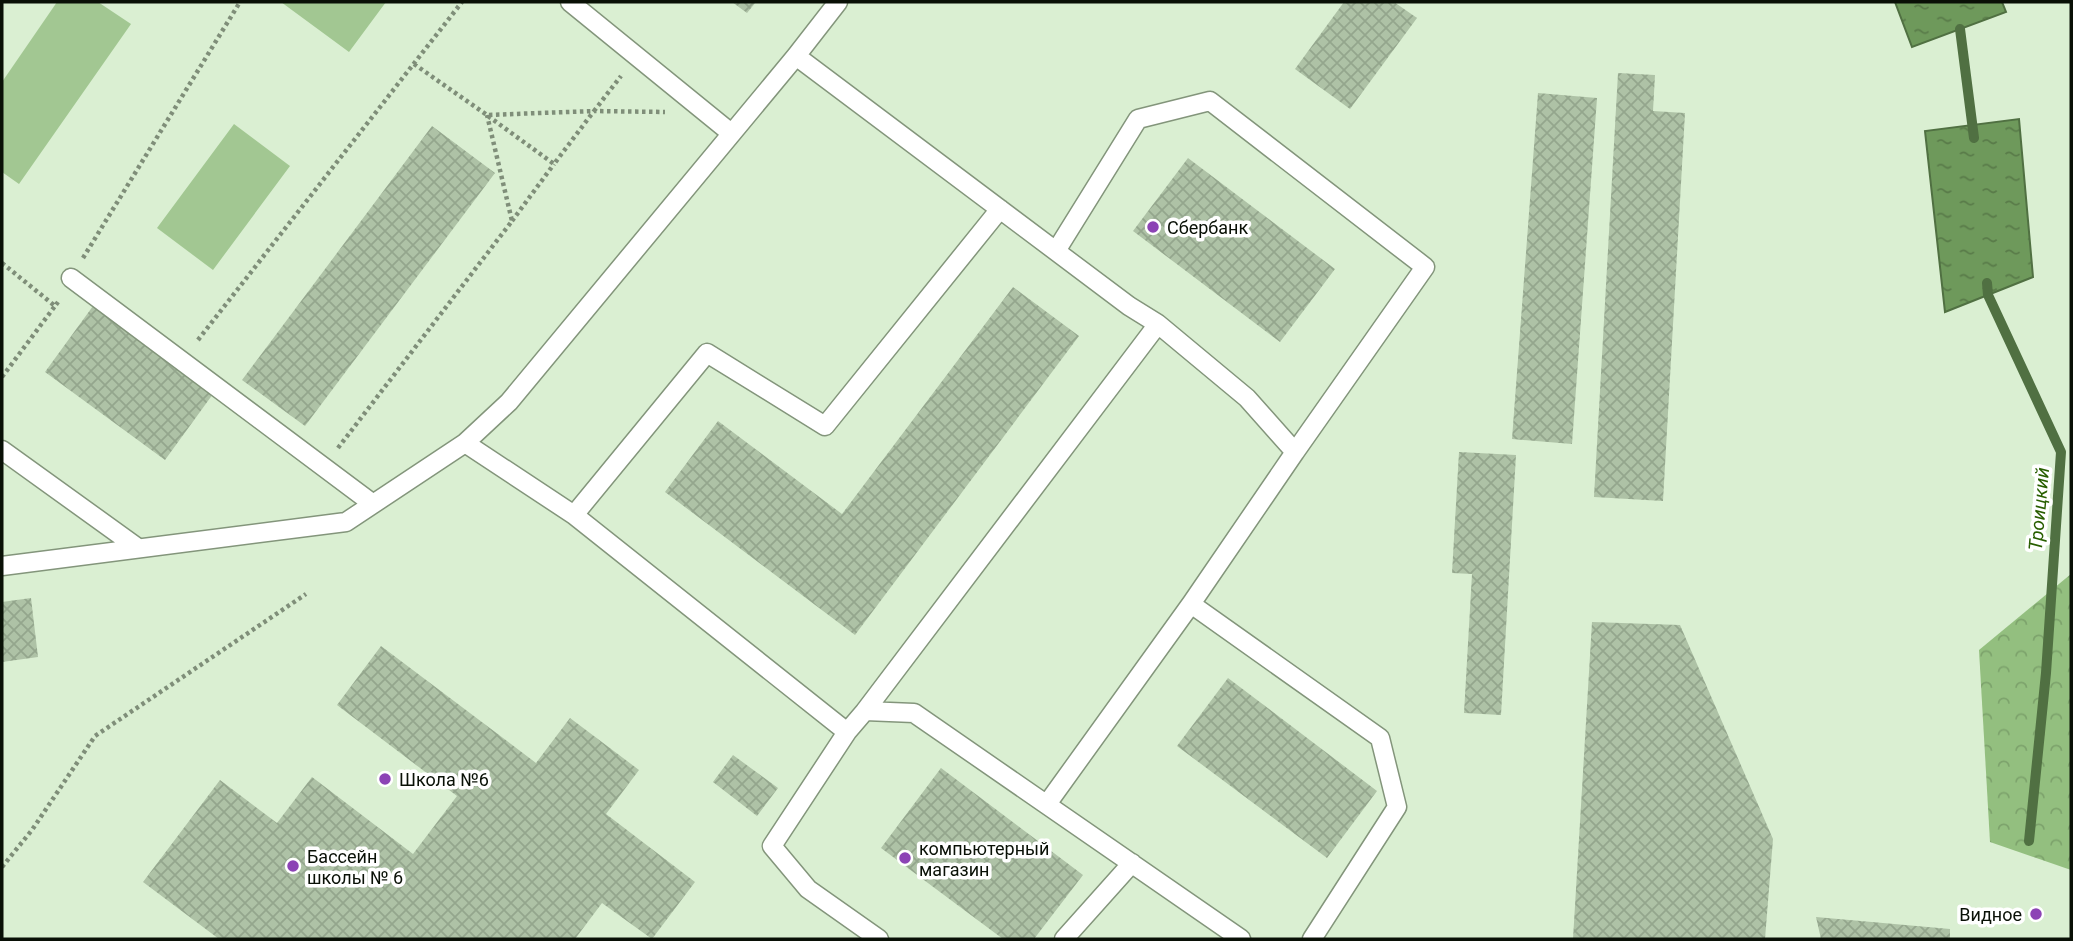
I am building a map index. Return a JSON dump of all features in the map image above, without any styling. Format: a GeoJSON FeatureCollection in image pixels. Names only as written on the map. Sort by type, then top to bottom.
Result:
{"type":"FeatureCollection","features":[{"type":"Feature","properties":{"kind":"lane"},"geometry":{"type":"LineString","coordinates":[[570,2],[731,133]]}},
{"type":"Feature","properties":{"kind":"lane"},"geometry":{"type":"LineString","coordinates":[[2,566],[346,522],[465,443],[509,402],[838,2]]}},
{"type":"Feature","properties":{"kind":"lane"},"geometry":{"type":"LineString","coordinates":[[796,56],[1129,306],[1158,324],[1247,398],[1295,453]]}},
{"type":"Feature","properties":{"kind":"lane"},"geometry":{"type":"LineString","coordinates":[[1047,804],[1191,604],[1425,267],[1210,102],[1138,119],[1056,251]]}},
{"type":"Feature","properties":{"kind":"lane"},"geometry":{"type":"LineString","coordinates":[[574,515],[707,353],[825,426],[1000,209]]}},
{"type":"Feature","properties":{"kind":"lane"},"geometry":{"type":"LineString","coordinates":[[71,278],[373,504]]}},
{"type":"Feature","properties":{"kind":"lane"},"geometry":{"type":"LineString","coordinates":[[879,939],[808,889],[772,846],[846,732],[865,711],[1158,324]]}},
{"type":"Feature","properties":{"kind":"lane"},"geometry":{"type":"LineString","coordinates":[[465,443],[574,515],[846,732]]}},
{"type":"Feature","properties":{"kind":"lane"},"geometry":{"type":"LineString","coordinates":[[2,450],[138,548]]}},
{"type":"Feature","properties":{"kind":"lane"},"geometry":{"type":"LineString","coordinates":[[1191,604],[1381,738],[1397,807],[1312,939]]}},
{"type":"Feature","properties":{"kind":"lane"},"geometry":{"type":"LineString","coordinates":[[865,711],[914,713],[1241,939]]}},
{"type":"Feature","properties":{"kind":"lane"},"geometry":{"type":"LineString","coordinates":[[1064,939],[1132,863]]}},
{"type":"Feature","properties":{"kind":"path"},"geometry":{"type":"LineString","coordinates":[[2,377],[55,306],[240,2]]}},
{"type":"Feature","properties":{"kind":"path"},"geometry":{"type":"LineString","coordinates":[[181,361],[462,2]]}},
{"type":"Feature","properties":{"kind":"path"},"geometry":{"type":"LineString","coordinates":[[323,467],[637,56]]}},
{"type":"Feature","properties":{"kind":"path"},"geometry":{"type":"LineString","coordinates":[[414,64],[554,164]]}},
{"type":"Feature","properties":{"kind":"path"},"geometry":{"type":"LineString","coordinates":[[487,115],[594,111],[707,113]]}},
{"type":"Feature","properties":{"kind":"path"},"geometry":{"type":"LineString","coordinates":[[487,115],[512,221]]}},
{"type":"Feature","properties":{"kind":"path"},"geometry":{"type":"LineString","coordinates":[[2,263],[55,306]]}},
{"type":"Feature","properties":{"kind":"path"},"geometry":{"type":"LineString","coordinates":[[2,867],[32,830],[95,736],[306,594]]}},
{"type":"Feature","properties":{"kind":"green space"},"geometry":{"type":"Polygon","coordinates":[[[2071,574],[2071,870],[1990,842],[1979,650],[2071,574]]]}},
{"type":"Feature","properties":{"kind":"shaded area"},"geometry":{"type":"Polygon","coordinates":[[[57,2],[98,2],[131,24],[19,184],[2,172],[2,82],[57,2]]]}},
{"type":"Feature","properties":{"kind":"shaded area"},"geometry":{"type":"Polygon","coordinates":[[[281,2],[386,2],[349,52],[281,2]]]}},
{"type":"Feature","properties":{"kind":"shaded area"},"geometry":{"type":"Polygon","coordinates":[[[234,124],[290,166],[213,270],[157,228],[234,124]]]}},
{"type":"Feature","properties":{"kind":"water"},"geometry":{"type":"Polygon","coordinates":[[[1895,2],[2002,2],[2006,12],[1912,47],[1895,2]]]}},
{"type":"Feature","properties":{"kind":"water"},"geometry":{"type":"Polygon","coordinates":[[[2019,119],[2033,277],[1945,312],[1925,131],[2019,119]]]}},
{"type":"Feature","properties":{"kind":"building"},"geometry":{"type":"Polygon","coordinates":[[[732,2],[756,2],[747,13],[732,2]]]}},
{"type":"Feature","properties":{"kind":"building"},"geometry":{"type":"Polygon","coordinates":[[[1344,2],[1394,2],[1417,18],[1350,109],[1295,69],[1344,2]]]}},
{"type":"Feature","properties":{"kind":"building"},"geometry":{"type":"Polygon","coordinates":[[[1618,73],[1655,75],[1653,111],[1685,113],[1663,501],[1594,497],[1618,73]]]}},
{"type":"Feature","properties":{"kind":"building"},"geometry":{"type":"Polygon","coordinates":[[[1538,93],[1597,98],[1572,444],[1512,439],[1538,93]]]}},
{"type":"Feature","properties":{"kind":"building"},"geometry":{"type":"Polygon","coordinates":[[[432,126],[495,173],[305,426],[242,380],[432,126]]]}},
{"type":"Feature","properties":{"kind":"building"},"geometry":{"type":"Polygon","coordinates":[[[1188,158],[1335,269],[1280,342],[1133,231],[1188,158]]]}},
{"type":"Feature","properties":{"kind":"building"},"geometry":{"type":"Polygon","coordinates":[[[1013,287],[1079,336],[855,635],[665,492],[718,421],[842,514],[1013,287]]]}},
{"type":"Feature","properties":{"kind":"building"},"geometry":{"type":"Polygon","coordinates":[[[93,306],[213,394],[165,460],[45,372],[93,306]]]}},
{"type":"Feature","properties":{"kind":"building"},"geometry":{"type":"Polygon","coordinates":[[[1459,452],[1516,455],[1501,715],[1464,713],[1472,574],[1452,573],[1459,452]]]}},
{"type":"Feature","properties":{"kind":"building"},"geometry":{"type":"Polygon","coordinates":[[[31,598],[38,657],[2,662],[2,602],[31,598]]]}},
{"type":"Feature","properties":{"kind":"building"},"geometry":{"type":"Polygon","coordinates":[[[1592,622],[1680,625],[1773,839],[1765,939],[1573,939],[1592,622]]]}},
{"type":"Feature","properties":{"kind":"building"},"geometry":{"type":"Polygon","coordinates":[[[381,646],[536,763],[570,718],[639,770],[606,814],[695,882],[652,939],[602,903],[575,939],[219,939],[143,882],[220,780],[277,823],[312,777],[413,854],[457,796],[337,705],[381,646]]]}},
{"type":"Feature","properties":{"kind":"building"},"geometry":{"type":"Polygon","coordinates":[[[1228,678],[1377,791],[1327,858],[1177,746],[1228,678]]]}},
{"type":"Feature","properties":{"kind":"building"},"geometry":{"type":"Polygon","coordinates":[[[733,755],[778,788],[757,816],[713,782],[733,755]]]}},
{"type":"Feature","properties":{"kind":"building"},"geometry":{"type":"Polygon","coordinates":[[[941,768],[1083,875],[1034,939],[1003,939],[881,848],[941,768]]]}},
{"type":"Feature","properties":{"kind":"building"},"geometry":{"type":"Polygon","coordinates":[[[1816,917],[1950,929],[1950,939],[1821,939],[1816,917]]]}},
{"type":"Feature","properties":{"kind":"waterway","name":"Троицкий"},"geometry":{"type":"LineString","coordinates":[[1960,29],[1974,138]]}},
{"type":"Feature","properties":{"kind":"waterway","name":"Троицкий"},"geometry":{"type":"LineString","coordinates":[[1987,283],[1988,295],[2061,452],[2046,673],[2029,841]]}},
{"type":"Feature","properties":{"kind":"place","name":"Сбербанк"},"geometry":{"type":"Point","coordinates":[1153,227]}},
{"type":"Feature","properties":{"kind":"place","name":"Школа №6"},"geometry":{"type":"Point","coordinates":[385,779]}},
{"type":"Feature","properties":{"kind":"place","name":"компьютерный магазин"},"geometry":{"type":"Point","coordinates":[905,858]}},
{"type":"Feature","properties":{"kind":"place","name":"Бассейн школы № 6"},"geometry":{"type":"Point","coordinates":[293,866]}},
{"type":"Feature","properties":{"kind":"place","name":"Видное"},"geometry":{"type":"Point","coordinates":[2036,914]}}]}
